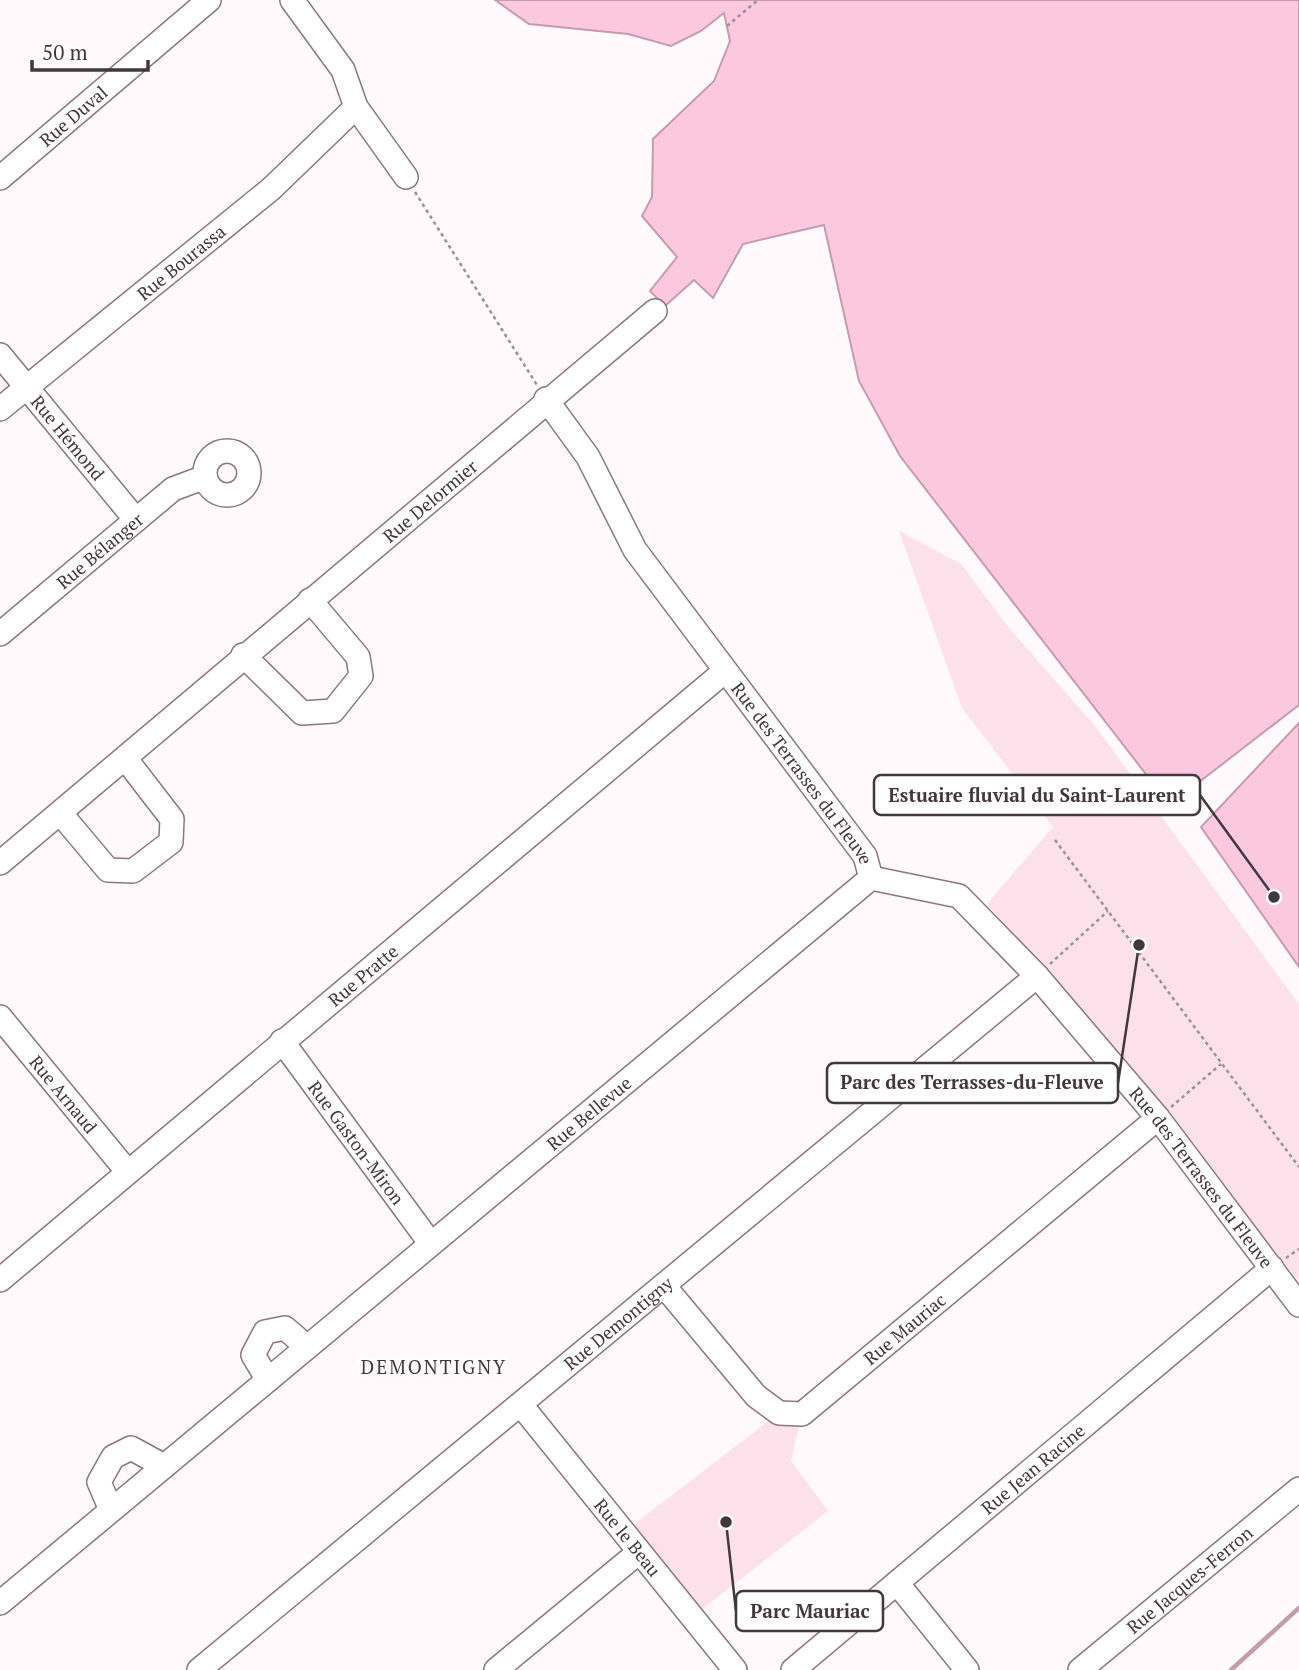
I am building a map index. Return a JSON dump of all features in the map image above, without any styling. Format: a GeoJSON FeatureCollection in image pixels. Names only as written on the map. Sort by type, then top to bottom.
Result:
{"type":"FeatureCollection","features":[{"type":"Feature","properties":{"kind":"street","name":"Rue Duval"},"geometry":{"type":"LineString","coordinates":[[0,178],[209,0]]}},
{"type":"Feature","properties":{"kind":"street"},"geometry":{"type":"LineString","coordinates":[[292,0],[343,70],[356,107],[405,177]]}},
{"type":"Feature","properties":{"kind":"street","name":"Rue Bourassa"},"geometry":{"type":"LineString","coordinates":[[0,409],[271,189],[356,107]]}},
{"type":"Feature","properties":{"kind":"street","name":"Rue Delormier"},"geometry":{"type":"LineString","coordinates":[[0,863],[61,814],[243,655],[546,399],[655,310]]}},
{"type":"Feature","properties":{"kind":"street","name":"Rue Hémond"},"geometry":{"type":"LineString","coordinates":[[0,355],[136,520]]}},
{"type":"Feature","properties":{"kind":"street","name":"Rue des Terrasses du Fleuve"},"geometry":{"type":"LineString","coordinates":[[546,399],[589,457],[635,550],[864,856],[871,878],[959,896],[1037,976],[1158,1118],[1299,1305]]}},
{"type":"Feature","properties":{"kind":"street","name":"Rue Bélanger"},"geometry":{"type":"LineString","coordinates":[[0,634],[173,489],[205,477]]}},
{"type":"Feature","properties":{"kind":"street"},"geometry":{"type":"LineString","coordinates":[[243,655],[302,713],[333,711],[361,676],[358,657],[310,600]]}},
{"type":"Feature","properties":{"kind":"street","name":"Rue Pratte"},"geometry":{"type":"LineString","coordinates":[[0,1280],[725,671]]}},
{"type":"Feature","properties":{"kind":"street"},"geometry":{"type":"LineString","coordinates":[[61,814],[108,870],[133,872],[170,842],[172,819],[125,758]]}},
{"type":"Feature","properties":{"kind":"street","name":"Rue Bellevue"},"geometry":{"type":"LineString","coordinates":[[1,1601],[871,878]]}},
{"type":"Feature","properties":{"kind":"street","name":"Rue Demontigny"},"geometry":{"type":"LineString","coordinates":[[200,1670],[1037,976]]}},
{"type":"Feature","properties":{"kind":"street","name":"Rue Arnaud"},"geometry":{"type":"LineString","coordinates":[[0,1017],[127,1171]]}},
{"type":"Feature","properties":{"kind":"street","name":"Rue Gaston-Miron"},"geometry":{"type":"LineString","coordinates":[[282,1041],[431,1244]]}},
{"type":"Feature","properties":{"kind":"street","name":"Rue Mauriac"},"geometry":{"type":"LineString","coordinates":[[665,1287],[756,1396],[779,1413],[802,1414],[1158,1118]]}},
{"type":"Feature","properties":{"kind":"street","name":"Rue Jean Racine"},"geometry":{"type":"LineString","coordinates":[[793,1670],[1272,1269]]}},
{"type":"Feature","properties":{"kind":"street"},"geometry":{"type":"LineString","coordinates":[[268,1380],[253,1355],[265,1332],[285,1328],[307,1347]]}},
{"type":"Feature","properties":{"kind":"street","name":"Rue le Beau"},"geometry":{"type":"LineString","coordinates":[[521,1405],[735,1670]]}},
{"type":"Feature","properties":{"kind":"street"},"geometry":{"type":"LineString","coordinates":[[111,1510],[99,1482],[113,1457],[131,1448],[164,1466]]}},
{"type":"Feature","properties":{"kind":"street","name":"Rue Jacques-Ferron"},"geometry":{"type":"LineString","coordinates":[[1080,1670],[1299,1489]]}},
{"type":"Feature","properties":{"kind":"street"},"geometry":{"type":"LineString","coordinates":[[496,1670],[639,1552]]}},
{"type":"Feature","properties":{"kind":"street"},"geometry":{"type":"LineString","coordinates":[[897,1583],[967,1670]]}},
{"type":"Feature","properties":{"kind":"path"},"geometry":{"type":"LineString","coordinates":[[727,26],[758,0]]}},
{"type":"Feature","properties":{"kind":"path"},"geometry":{"type":"LineString","coordinates":[[405,177],[546,399]]}},
{"type":"Feature","properties":{"kind":"path"},"geometry":{"type":"LineString","coordinates":[[1055,840],[1299,1167]]}},
{"type":"Feature","properties":{"kind":"path"},"geometry":{"type":"LineString","coordinates":[[1037,976],[1108,911]]}},
{"type":"Feature","properties":{"kind":"path"},"geometry":{"type":"LineString","coordinates":[[1158,1118],[1222,1065]]}},
{"type":"Feature","properties":{"kind":"shaded area"},"geometry":{"type":"Polygon","coordinates":[[[495,0],[1299,0],[1299,705],[1194,786],[1152,782],[900,456],[859,381],[824,225],[743,244],[713,298],[694,280],[665,306],[650,291],[677,257],[642,216],[652,197],[653,139],[714,81],[730,41],[724,13],[701,31],[671,46],[628,34],[529,24],[495,0]]]}},
{"type":"Feature","properties":{"kind":"shaded area"},"geometry":{"type":"Polygon","coordinates":[[[899,531],[961,564],[1009,628],[1095,726],[1299,1004],[1299,1281],[1153,1099],[987,904],[1053,827],[962,708],[899,531]]]}},
{"type":"Feature","properties":{"kind":"shaded area"},"geometry":{"type":"Polygon","coordinates":[[[1299,723],[1299,967],[1201,827],[1299,723]]]}},
{"type":"Feature","properties":{"kind":"shaded area"},"geometry":{"type":"Polygon","coordinates":[[[779,1413],[802,1414],[791,1461],[828,1511],[692,1617],[624,1532],[779,1413]]]}},
{"type":"Feature","properties":{"kind":"waterway"},"geometry":{"type":"LineString","coordinates":[[1231,1670],[1299,1608]]}},
{"type":"Feature","properties":{"kind":"place","name":"Estuaire fluvial du Saint-Laurent"},"geometry":{"type":"Point","coordinates":[1274,897]}},
{"type":"Feature","properties":{"kind":"place","name":"Parc des Terrasses-du-Fleuve"},"geometry":{"type":"Point","coordinates":[1139,945]}},
{"type":"Feature","properties":{"kind":"place","name":"Parc Mauriac"},"geometry":{"type":"Point","coordinates":[726,1522]}},
{"type":"Feature","properties":{"kind":"district","name":"DEMONTIGNY"},"geometry":{"type":"Point","coordinates":[434,1366]}}]}
